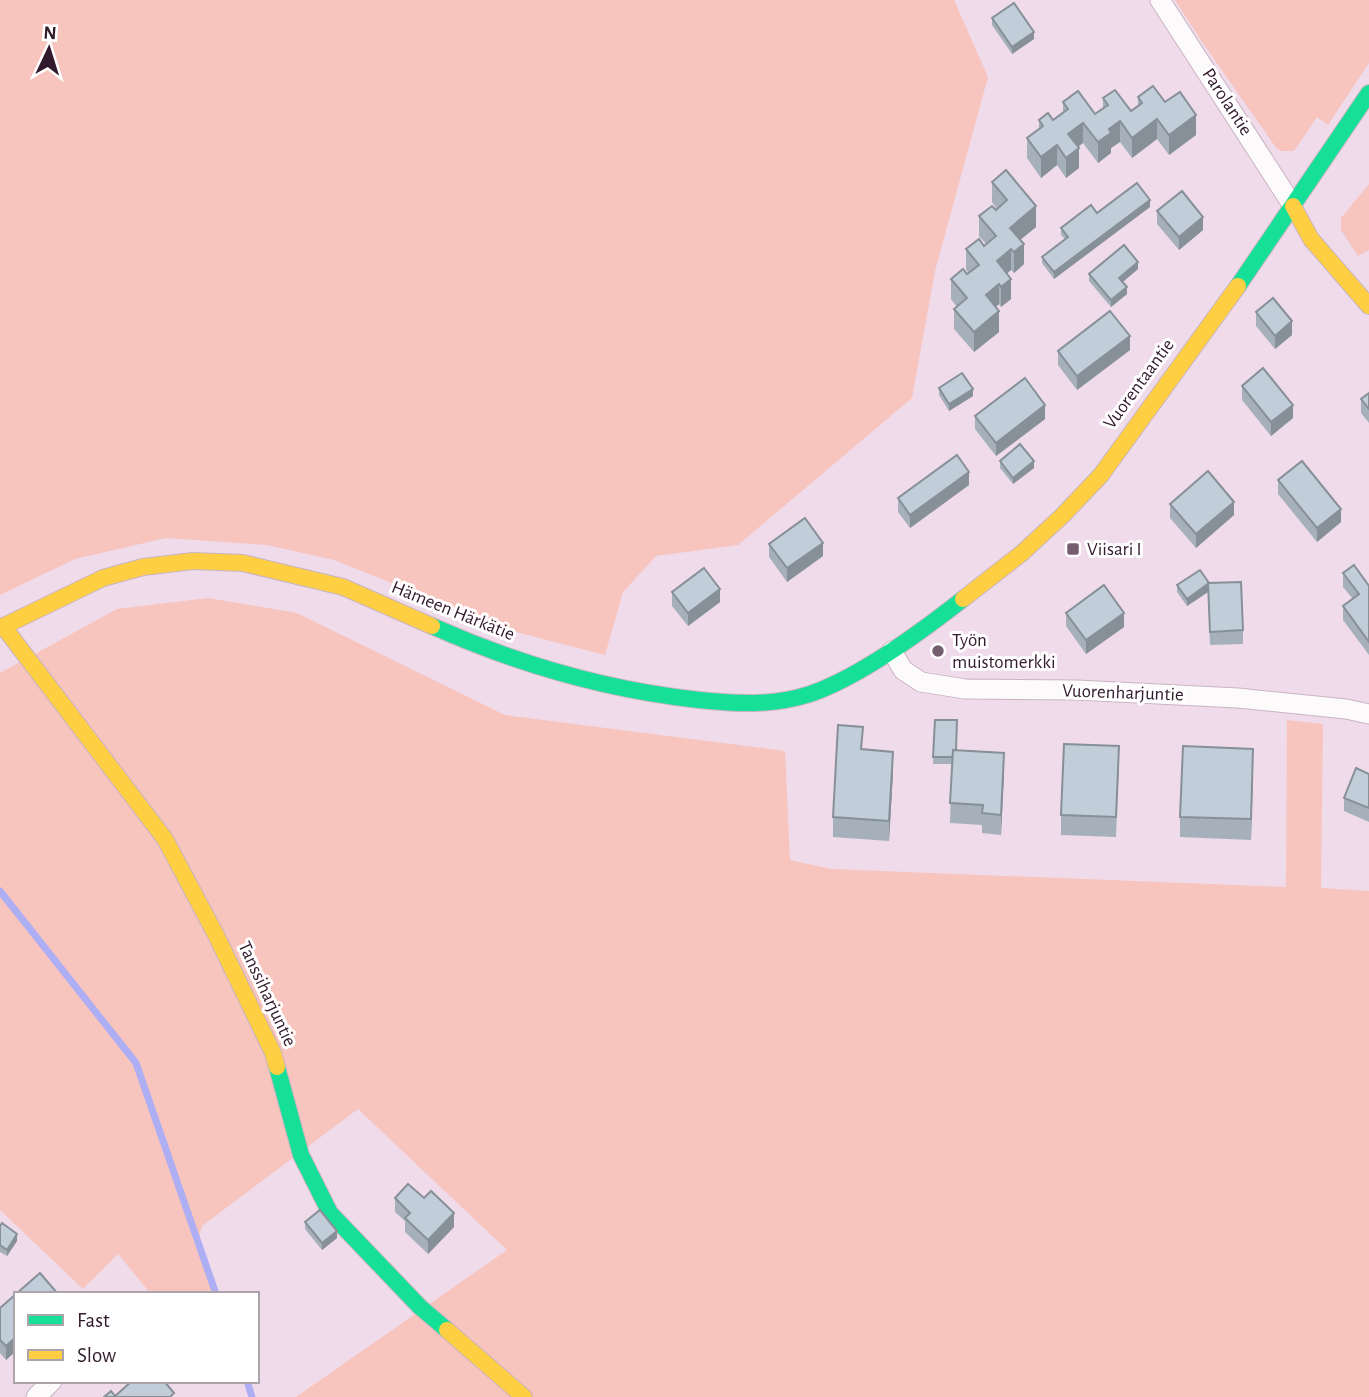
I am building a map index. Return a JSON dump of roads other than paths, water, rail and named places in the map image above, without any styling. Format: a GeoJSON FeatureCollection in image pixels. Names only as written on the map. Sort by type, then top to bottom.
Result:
{"type":"FeatureCollection","features":[{"type":"Feature","properties":{"kind":"main road","name":"Vuorentaantie"},"geometry":{"type":"LineString","coordinates":[[892,651],[926,628],[1022,553],[1101,475],[1293,206],[1369,93]]}},
{"type":"Feature","properties":{"kind":"main road"},"geometry":{"type":"LineString","coordinates":[[1293,206],[1311,239],[1369,306]]}},
{"type":"Feature","properties":{"kind":"main road","name":"Hämeen Härkätie"},"geometry":{"type":"LineString","coordinates":[[1,627],[103,578],[144,567],[193,561],[243,563],[343,587],[521,662],[588,681],[672,697],[737,704],[776,702],[807,695],[836,684],[892,651]]}},
{"type":"Feature","properties":{"kind":"main road","name":"Tanssiharjuntie"},"geometry":{"type":"LineString","coordinates":[[1,627],[164,839],[216,935],[273,1053],[301,1155],[330,1213],[420,1307],[524,1397]]}},
{"type":"Feature","properties":{"kind":"street","name":"Parolantie"},"geometry":{"type":"LineString","coordinates":[[1160,0],[1293,206]]}},
{"type":"Feature","properties":{"kind":"street","name":"Vuorenharjuntie"},"geometry":{"type":"LineString","coordinates":[[892,651],[903,670],[920,682],[965,690],[1077,690],[1238,698],[1346,709],[1369,715]]}},
{"type":"Feature","properties":{"kind":"street"},"geometry":{"type":"LineString","coordinates":[[36,1397],[50,1383]]}},
{"type":"Feature","properties":{"kind":"waterway"},"geometry":{"type":"LineString","coordinates":[[0,891],[136,1063],[215,1292]]}},
{"type":"Feature","properties":{"kind":"waterway"},"geometry":{"type":"LineString","coordinates":[[248,1383],[252,1397]]}},
{"type":"Feature","properties":{"kind":"place","name":"Viisari I"},"geometry":{"type":"Point","coordinates":[1073,549]}},
{"type":"Feature","properties":{"kind":"place","name":"Työn muistomerkki"},"geometry":{"type":"Point","coordinates":[938,651]}}]}
